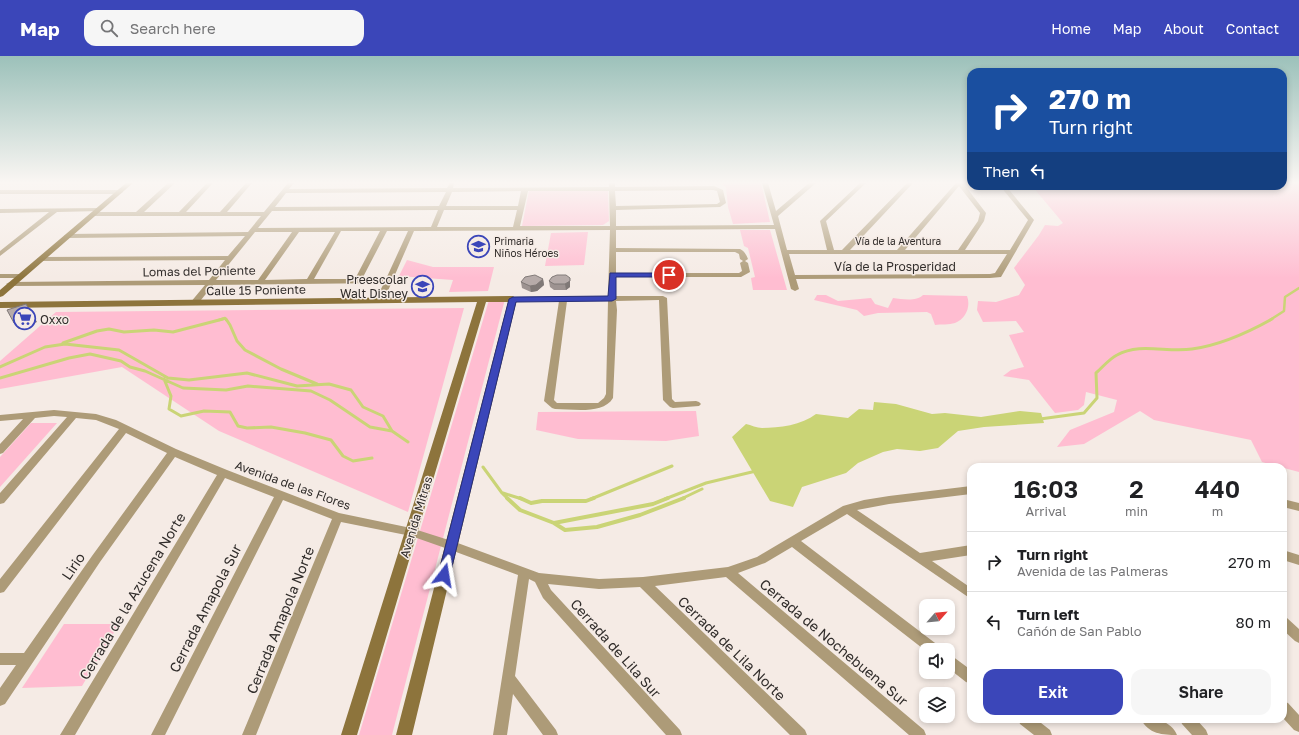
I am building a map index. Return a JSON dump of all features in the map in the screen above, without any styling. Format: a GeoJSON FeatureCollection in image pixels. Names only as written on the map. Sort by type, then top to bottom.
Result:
{"type":"FeatureCollection","features":[{"type":"Feature","properties":{"kind":"street"},"geometry":{"type":"LineString","coordinates":[[0,254],[50,215]]}},
{"type":"Feature","properties":{"kind":"street"},"geometry":{"type":"LineString","coordinates":[[0,294],[92,215]]}},
{"type":"Feature","properties":{"kind":"street"},"geometry":{"type":"LineString","coordinates":[[194,303],[265,215]]}},
{"type":"Feature","properties":{"kind":"street"},"geometry":{"type":"LineString","coordinates":[[433,229],[439,215]]}},
{"type":"Feature","properties":{"kind":"street"},"geometry":{"type":"LineString","coordinates":[[516,228],[519,215]]}},
{"type":"Feature","properties":{"kind":"street"},"geometry":{"type":"LineString","coordinates":[[563,299],[549,401],[555,406],[592,406],[605,403],[609,399],[610,394],[613,310],[613,215]]}},
{"type":"Feature","properties":{"kind":"street"},"geometry":{"type":"LineString","coordinates":[[830,215],[823,221],[831,251]]}},
{"type":"Feature","properties":{"kind":"street"},"geometry":{"type":"LineString","coordinates":[[845,251],[880,215]]}},
{"type":"Feature","properties":{"kind":"street"},"geometry":{"type":"LineString","coordinates":[[899,252],[931,215]]}},
{"type":"Feature","properties":{"kind":"street"},"geometry":{"type":"LineString","coordinates":[[960,252],[981,221],[983,215]]}},
{"type":"Feature","properties":{"kind":"street"},"geometry":{"type":"LineString","coordinates":[[1011,252],[1031,220],[1026,215]]}},
{"type":"Feature","properties":{"kind":"street"},"geometry":{"type":"LineString","coordinates":[[774,216],[795,289]]}},
{"type":"Feature","properties":{"kind":"street"},"geometry":{"type":"LineString","coordinates":[[67,236],[297,230],[777,227]]}},
{"type":"Feature","properties":{"kind":"street"},"geometry":{"type":"LineString","coordinates":[[384,292],[412,229]]}},
{"type":"Feature","properties":{"kind":"street"},"geometry":{"type":"LineString","coordinates":[[260,282],[297,230]]}},
{"type":"Feature","properties":{"kind":"street"},"geometry":{"type":"LineString","coordinates":[[309,282],[339,230]]}},
{"type":"Feature","properties":{"kind":"street"},"geometry":{"type":"LineString","coordinates":[[358,282],[384,230]]}},
{"type":"Feature","properties":{"kind":"street"},"geometry":{"type":"LineString","coordinates":[[612,275],[744,275],[746,272],[743,254],[740,251],[613,250]]}},
{"type":"Feature","properties":{"kind":"street","name":"Vía de la Aventura"},"geometry":{"type":"LineString","coordinates":[[784,252],[1011,252]]}},
{"type":"Feature","properties":{"kind":"street","name":"Vía de la Prosperidad"},"geometry":{"type":"LineString","coordinates":[[791,277],[998,275],[1011,252]]}},
{"type":"Feature","properties":{"kind":"street"},"geometry":{"type":"LineString","coordinates":[[41,259],[230,258]]}},
{"type":"Feature","properties":{"kind":"street"},"geometry":{"type":"LineString","coordinates":[[0,276],[20,276]]}},
{"type":"Feature","properties":{"kind":"street","name":"Lomas del Poniente"},"geometry":{"type":"LineString","coordinates":[[10,284],[209,284],[389,281]]}},
{"type":"Feature","properties":{"kind":"street"},"geometry":{"type":"LineString","coordinates":[[404,735],[513,299],[663,298],[668,400],[673,404],[696,404]]}},
{"type":"Feature","properties":{"kind":"street","name":"Calle 15 Poniente"},"geometry":{"type":"LineString","coordinates":[[0,305],[513,299]]}},
{"type":"Feature","properties":{"kind":"street","name":"Avenida Mitras"},"geometry":{"type":"LineString","coordinates":[[349,735],[482,300]]}},
{"type":"Feature","properties":{"kind":"street"},"geometry":{"type":"LineString","coordinates":[[0,450],[33,414]]}},
{"type":"Feature","properties":{"kind":"street","name":"Avenida de las Flores"},"geometry":{"type":"LineString","coordinates":[[0,418],[33,414],[75,414],[96,417],[125,428],[173,452],[223,473],[338,517],[411,532],[451,545],[539,578],[599,584],[643,582],[728,572],[761,560],[794,542],[847,509],[864,504],[889,500],[967,490]]}},
{"type":"Feature","properties":{"kind":"street"},"geometry":{"type":"LineString","coordinates":[[0,500],[75,414]]}},
{"type":"Feature","properties":{"kind":"street"},"geometry":{"type":"LineString","coordinates":[[0,588],[125,428]]}},
{"type":"Feature","properties":{"kind":"street","name":"Lirio"},"geometry":{"type":"LineString","coordinates":[[0,699],[139,497],[173,452]]}},
{"type":"Feature","properties":{"kind":"street","name":"Cerrada de la Azucena Norte"},"geometry":{"type":"LineString","coordinates":[[67,735],[223,473]]}},
{"type":"Feature","properties":{"kind":"street","name":"Cerrada Amapola Sur"},"geometry":{"type":"LineString","coordinates":[[158,735],[280,496]]}},
{"type":"Feature","properties":{"kind":"street"},"geometry":{"type":"LineString","coordinates":[[1287,504],[1299,507]]}},
{"type":"Feature","properties":{"kind":"street"},"geometry":{"type":"LineString","coordinates":[[847,509],[967,591]]}},
{"type":"Feature","properties":{"kind":"street","name":"Cerrada Amapola Norte"},"geometry":{"type":"LineString","coordinates":[[249,735],[338,517]]}},
{"type":"Feature","properties":{"kind":"street"},"geometry":{"type":"LineString","coordinates":[[794,542],[926,643]]}},
{"type":"Feature","properties":{"kind":"street"},"geometry":{"type":"LineString","coordinates":[[919,558],[967,551]]}},
{"type":"Feature","properties":{"kind":"street"},"geometry":{"type":"LineString","coordinates":[[1287,556],[1299,560]]}},
{"type":"Feature","properties":{"kind":"street","name":"Cerrada de Nochebuena Sur"},"geometry":{"type":"LineString","coordinates":[[728,572],[919,735]]}},
{"type":"Feature","properties":{"kind":"street"},"geometry":{"type":"LineString","coordinates":[[500,735],[524,573]]}},
{"type":"Feature","properties":{"kind":"street","name":"Cerrada de Lila Sur"},"geometry":{"type":"LineString","coordinates":[[539,578],[547,594],[675,735]]}},
{"type":"Feature","properties":{"kind":"street","name":"Cerrada de Lila Norte"},"geometry":{"type":"LineString","coordinates":[[643,582],[800,735]]}},
{"type":"Feature","properties":{"kind":"street"},"geometry":{"type":"LineString","coordinates":[[1290,627],[1299,637]]}},
{"type":"Feature","properties":{"kind":"street"},"geometry":{"type":"LineString","coordinates":[[0,659],[27,659]]}},
{"type":"Feature","properties":{"kind":"street"},"geometry":{"type":"LineString","coordinates":[[955,665],[967,675]]}},
{"type":"Feature","properties":{"kind":"street"},"geometry":{"type":"LineString","coordinates":[[508,678],[551,735]]}},
{"type":"Feature","properties":{"kind":"street"},"geometry":{"type":"LineString","coordinates":[[1287,712],[1299,725]]}},
{"type":"Feature","properties":{"kind":"street"},"geometry":{"type":"LineString","coordinates":[[1030,723],[1045,735]]}},
{"type":"Feature","properties":{"kind":"street"},"geometry":{"type":"LineString","coordinates":[[1154,723],[1170,735]]}},
{"type":"Feature","properties":{"kind":"street"},"geometry":{"type":"LineString","coordinates":[[1190,723],[1201,735]]}},
{"type":"Feature","properties":{"kind":"shaded area"},"geometry":{"type":"Polygon","coordinates":[[[524,215],[609,215],[609,221],[603,225],[522,226],[524,215]]]}},
{"type":"Feature","properties":{"kind":"shaded area"},"geometry":{"type":"Polygon","coordinates":[[[730,215],[768,215],[770,222],[733,224],[730,215]]]}},
{"type":"Feature","properties":{"kind":"shaded area"},"geometry":{"type":"Polygon","coordinates":[[[1056,215],[1299,215],[1299,472],[1287,469],[1287,463],[1262,462],[1251,440],[1154,420],[1140,411],[1084,444],[1057,447],[1070,430],[1114,412],[1117,400],[1086,392],[1084,405],[1078,410],[1055,413],[1029,380],[1003,376],[1011,370],[1024,367],[1009,335],[1024,332],[1016,321],[983,322],[977,310],[978,301],[996,302],[1019,295],[1025,285],[1014,268],[1045,225],[1058,226],[1063,223],[1056,215]]]}},
{"type":"Feature","properties":{"kind":"shaded area"},"geometry":{"type":"Polygon","coordinates":[[[740,230],[770,230],[787,290],[753,290],[751,278],[755,277],[748,248],[744,246],[740,230]]]}},
{"type":"Feature","properties":{"kind":"shaded area"},"geometry":{"type":"Polygon","coordinates":[[[588,232],[584,265],[545,266],[551,233],[588,232]]]}},
{"type":"Feature","properties":{"kind":"shaded area"},"geometry":{"type":"Polygon","coordinates":[[[407,260],[433,267],[494,267],[488,291],[449,292],[453,280],[399,276],[407,260]]]}},
{"type":"Feature","properties":{"kind":"shaded area"},"geometry":{"type":"Polygon","coordinates":[[[817,295],[826,295],[838,301],[871,298],[875,304],[888,308],[893,298],[917,299],[923,295],[967,296],[968,308],[965,315],[959,321],[953,324],[935,325],[931,314],[927,312],[878,313],[864,316],[857,310],[814,300],[817,295]]]}},
{"type":"Feature","properties":{"kind":"shaded area"},"geometry":{"type":"Polygon","coordinates":[[[505,299],[392,735],[359,735],[489,300],[505,299]]]}},
{"type":"Feature","properties":{"kind":"shaded area"},"geometry":{"type":"Polygon","coordinates":[[[464,308],[408,512],[219,431],[122,367],[0,389],[0,361],[56,312],[464,308]]]}},
{"type":"Feature","properties":{"kind":"shaded area"},"geometry":{"type":"Polygon","coordinates":[[[874,402],[896,404],[932,414],[945,413],[981,417],[1020,411],[1041,413],[1044,423],[984,427],[958,431],[938,448],[920,451],[897,449],[883,452],[858,463],[846,473],[802,487],[793,507],[770,501],[732,437],[746,424],[758,428],[783,426],[804,421],[816,414],[848,418],[859,409],[873,410],[874,402]]]}},
{"type":"Feature","properties":{"kind":"shaded area"},"geometry":{"type":"Polygon","coordinates":[[[696,411],[699,436],[666,441],[578,439],[536,430],[538,412],[696,411]]]}},
{"type":"Feature","properties":{"kind":"shaded area"},"geometry":{"type":"Polygon","coordinates":[[[31,423],[57,423],[0,487],[0,457],[31,423]]]}},
{"type":"Feature","properties":{"kind":"shaded area"},"geometry":{"type":"Polygon","coordinates":[[[64,624],[119,624],[82,686],[22,688],[64,624]]]}},
{"type":"Feature","properties":{"kind":"building"},"geometry":{"type":"Polygon","coordinates":[[[535,275],[543,279],[536,285],[530,286],[521,282],[525,277],[535,275]]]}},
{"type":"Feature","properties":{"kind":"building"},"geometry":{"type":"Polygon","coordinates":[[[557,275],[566,275],[570,278],[570,281],[565,284],[554,284],[549,281],[552,277],[557,275]]]}},
{"type":"Feature","properties":{"kind":"building"},"geometry":{"type":"Polygon","coordinates":[[[26,304],[33,316],[14,323],[7,310],[26,304]]]}},
{"type":"Feature","properties":{"kind":"waterway"},"geometry":{"type":"LineString","coordinates":[[1270,320],[1284,311],[1285,297],[1299,288]]}},
{"type":"Feature","properties":{"kind":"waterway"},"geometry":{"type":"LineString","coordinates":[[219,320],[225,318],[226,320]]}},
{"type":"Feature","properties":{"kind":"waterway"},"geometry":{"type":"LineString","coordinates":[[63,343],[97,331],[109,329],[124,332],[154,330],[173,332],[223,319]]}},
{"type":"Feature","properties":{"kind":"waterway"},"geometry":{"type":"LineString","coordinates":[[226,319],[237,341],[245,350],[281,369],[317,384]]}},
{"type":"Feature","properties":{"kind":"waterway"},"geometry":{"type":"LineString","coordinates":[[1040,419],[1084,413],[1097,398],[1096,373],[1111,359],[1126,351],[1144,348],[1183,350],[1213,345],[1234,338],[1272,319]]}},
{"type":"Feature","properties":{"kind":"waterway"},"geometry":{"type":"LineString","coordinates":[[0,367],[45,347],[65,344],[119,350],[168,378],[189,380],[247,373],[297,386],[329,384],[351,390],[363,407],[383,416],[392,431]]}},
{"type":"Feature","properties":{"kind":"waterway"},"geometry":{"type":"LineString","coordinates":[[0,378],[69,358],[90,354],[121,361],[130,367],[145,371],[164,380]]}},
{"type":"Feature","properties":{"kind":"waterway"},"geometry":{"type":"LineString","coordinates":[[164,380],[183,388],[226,390],[248,386],[311,391],[330,400],[370,427],[392,431]]}},
{"type":"Feature","properties":{"kind":"waterway"},"geometry":{"type":"LineString","coordinates":[[164,380],[171,396],[169,409],[181,416],[204,411],[230,412],[238,426],[247,428],[271,427],[305,433],[331,440],[343,456],[353,461],[372,458]]}},
{"type":"Feature","properties":{"kind":"waterway"},"geometry":{"type":"LineString","coordinates":[[392,431],[408,442]]}},
{"type":"Feature","properties":{"kind":"waterway"},"geometry":{"type":"LineString","coordinates":[[591,499],[672,466]]}},
{"type":"Feature","properties":{"kind":"waterway"},"geometry":{"type":"LineString","coordinates":[[483,467],[507,498]]}},
{"type":"Feature","properties":{"kind":"waterway"},"geometry":{"type":"LineString","coordinates":[[665,499],[706,483],[756,471]]}},
{"type":"Feature","properties":{"kind":"waterway"},"geometry":{"type":"LineString","coordinates":[[681,499],[702,489]]}},
{"type":"Feature","properties":{"kind":"waterway"},"geometry":{"type":"LineString","coordinates":[[503,493],[522,499]]}},
{"type":"Feature","properties":{"kind":"waterway"},"geometry":{"type":"LineString","coordinates":[[507,498],[520,510],[554,523]]}},
{"type":"Feature","properties":{"kind":"waterway"},"geometry":{"type":"LineString","coordinates":[[520,498],[531,503],[542,501],[586,501],[594,498]]}},
{"type":"Feature","properties":{"kind":"waterway"},"geometry":{"type":"LineString","coordinates":[[554,523],[653,504],[668,498]]}},
{"type":"Feature","properties":{"kind":"waterway"},"geometry":{"type":"LineString","coordinates":[[554,523],[565,530],[597,527],[640,515],[684,498]]}},
{"type":"Feature","properties":{"kind":"place","name":"Primaria Niños Héroes"},"geometry":{"type":"Point","coordinates":[479,247]}},
{"type":"Feature","properties":{"kind":"place","name":"Preescolar Walt Disney"},"geometry":{"type":"Point","coordinates":[423,286]}},
{"type":"Feature","properties":{"kind":"place","name":"Oxxo"},"geometry":{"type":"Point","coordinates":[24,319]}},
{"type":"Feature","properties":{"kind":"route"},"geometry":{"type":"LineString","coordinates":[[444,575],[513,299],[612,299],[612,275],[669,275]]}}]}
